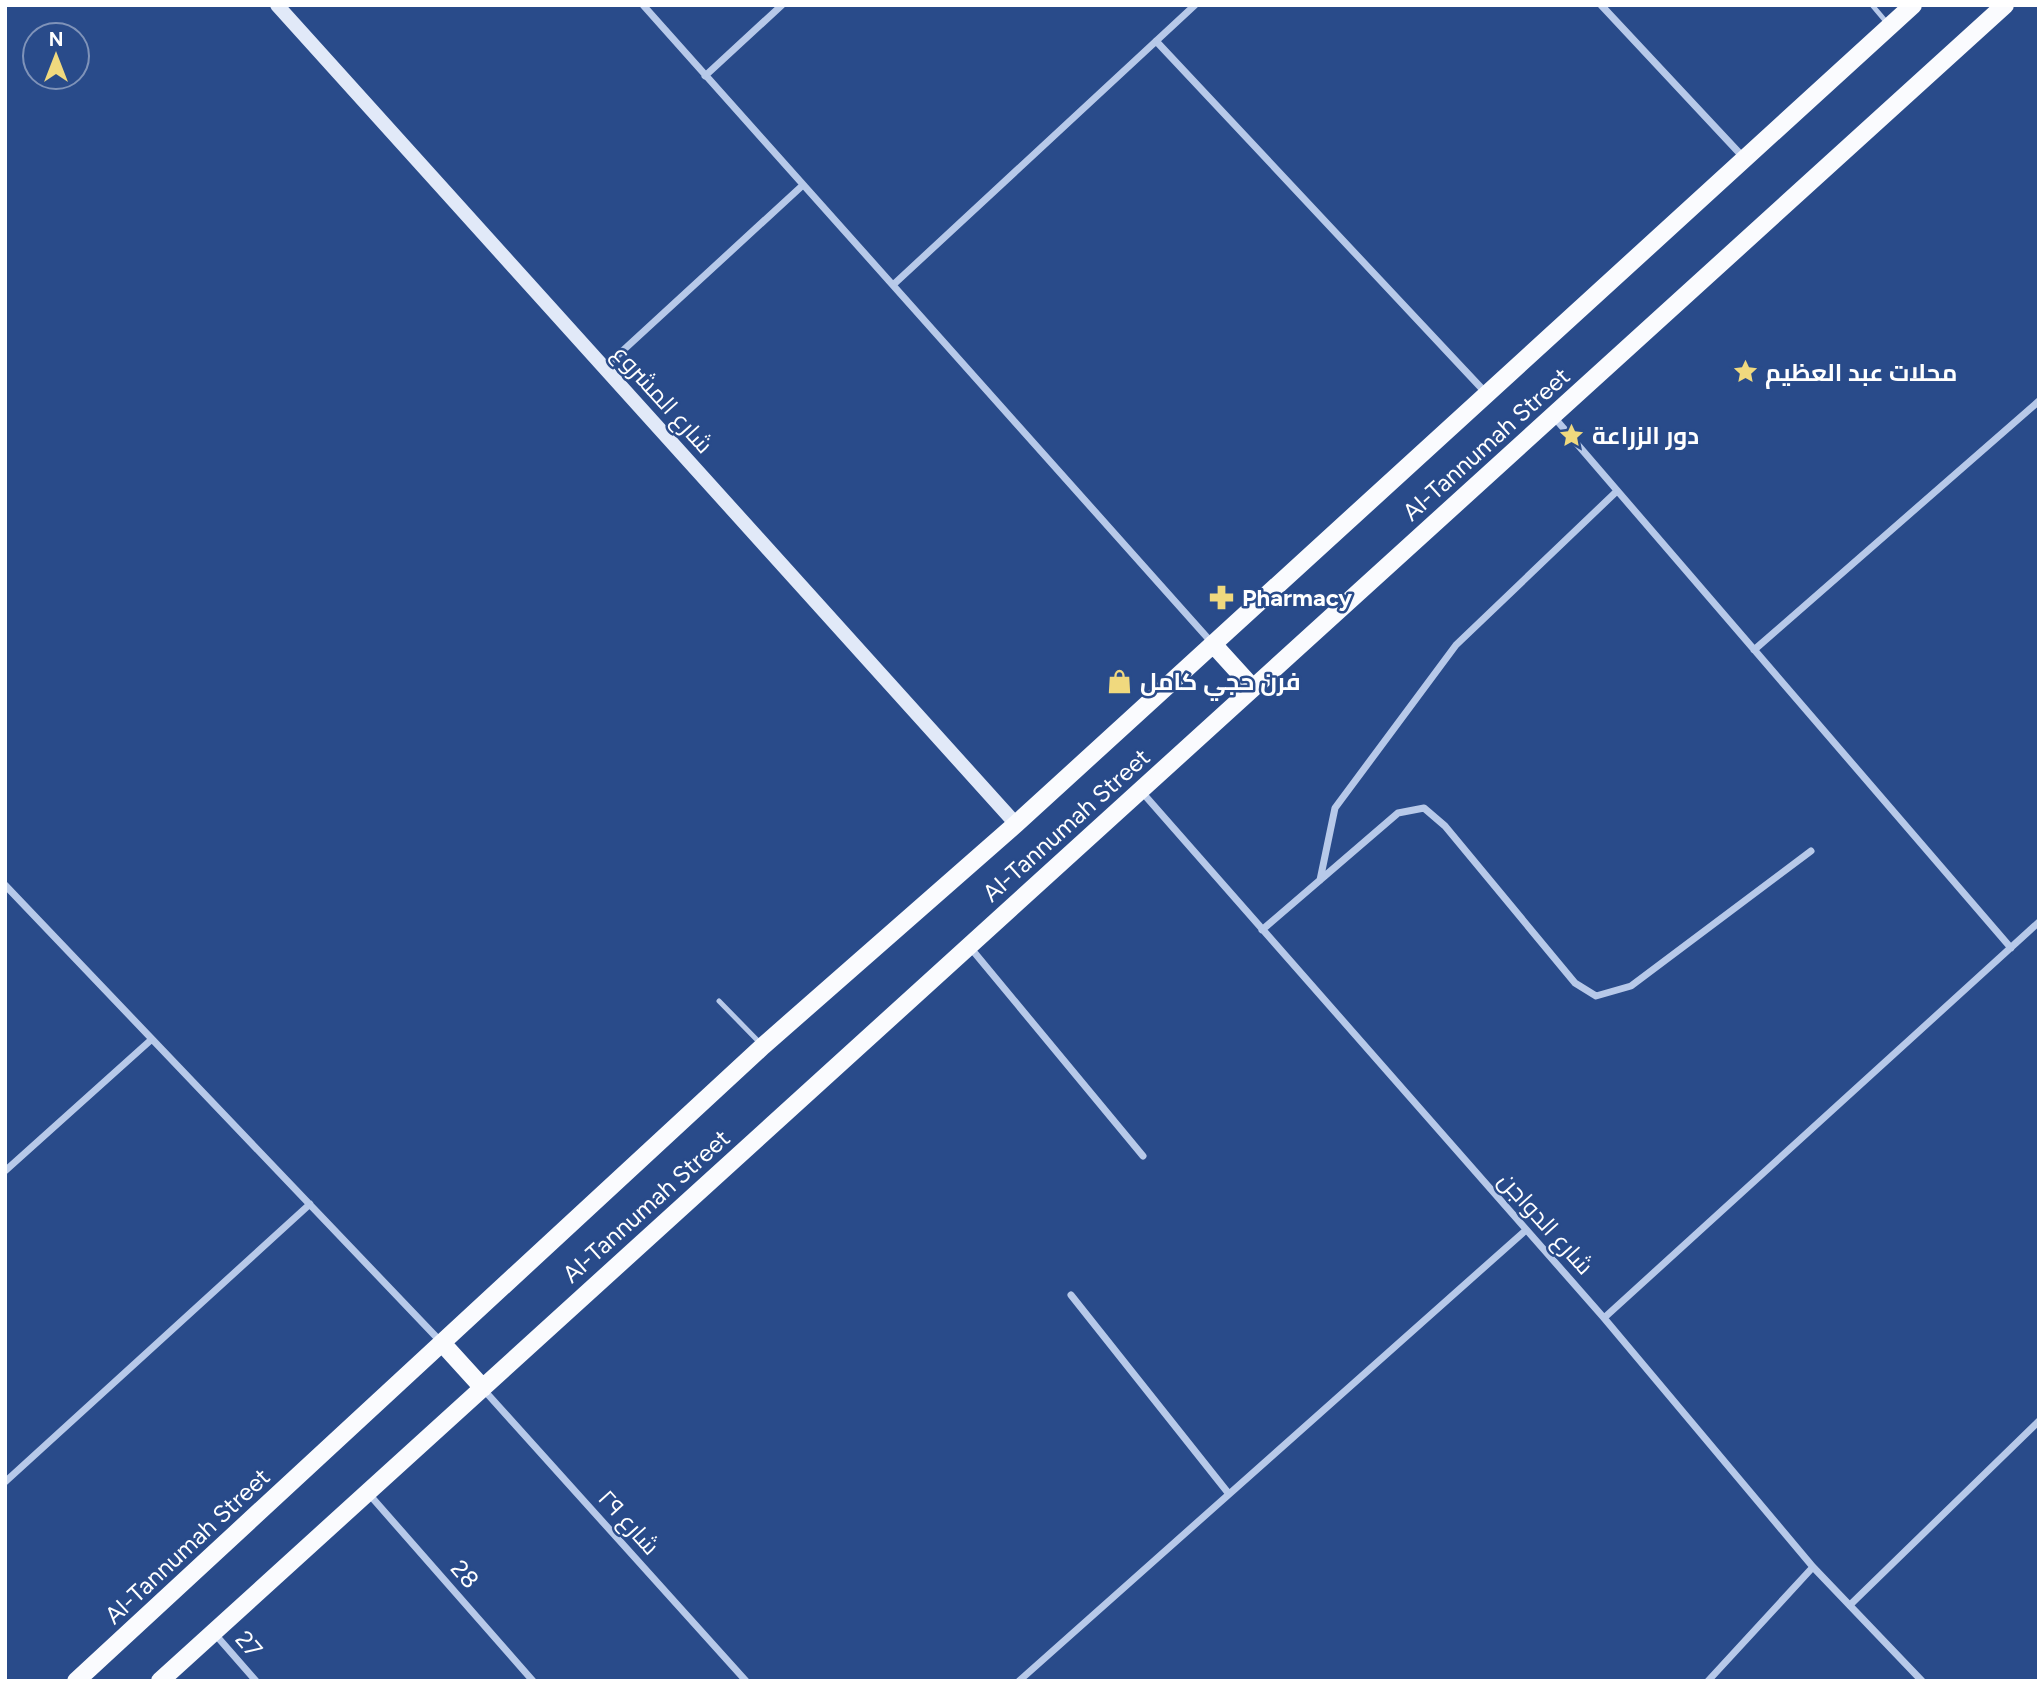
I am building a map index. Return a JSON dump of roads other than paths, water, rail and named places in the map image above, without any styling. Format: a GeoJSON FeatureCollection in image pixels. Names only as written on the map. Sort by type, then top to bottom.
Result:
{"type":"FeatureCollection","features":[{"type":"Feature","properties":{"kind":"main road","name":"شارع المشروع"},"geometry":{"type":"LineString","coordinates":[[277,5],[1016,824]]}},
{"type":"Feature","properties":{"kind":"main road","name":"Al-Tannumah Street"},"geometry":{"type":"LineString","coordinates":[[76,1681],[763,1046],[1016,824],[1913,5]]}},
{"type":"Feature","properties":{"kind":"main road","name":"Al-Tannumah Street"},"geometry":{"type":"LineString","coordinates":[[160,1681],[2005,5]]}},
{"type":"Feature","properties":{"kind":"main road"},"geometry":{"type":"LineString","coordinates":[[1213,644],[1253,688]]}},
{"type":"Feature","properties":{"kind":"main road"},"geometry":{"type":"LineString","coordinates":[[443,1343],[483,1388]]}},
{"type":"Feature","properties":{"kind":"street"},"geometry":{"type":"LineString","coordinates":[[643,5],[1213,644]]}},
{"type":"Feature","properties":{"kind":"street"},"geometry":{"type":"LineString","coordinates":[[705,76],[782,5]]}},
{"type":"Feature","properties":{"kind":"street"},"geometry":{"type":"LineString","coordinates":[[893,285],[1195,5]]}},
{"type":"Feature","properties":{"kind":"street"},"geometry":{"type":"LineString","coordinates":[[1601,5],[1745,159]]}},
{"type":"Feature","properties":{"kind":"street"},"geometry":{"type":"LineString","coordinates":[[1156,41],[1487,394]]}},
{"type":"Feature","properties":{"kind":"street"},"geometry":{"type":"LineString","coordinates":[[604,368],[803,185]]}},
{"type":"Feature","properties":{"kind":"street"},"geometry":{"type":"LineString","coordinates":[[1754,650],[2039,401]]}},
{"type":"Feature","properties":{"kind":"street"},"geometry":{"type":"LineString","coordinates":[[1553,416],[2011,948]]}},
{"type":"Feature","properties":{"kind":"street"},"geometry":{"type":"LineString","coordinates":[[1319,881],[1335,808],[1455,645],[1617,491]]}},
{"type":"Feature","properties":{"kind":"street","name":"شارع الدواجن"},"geometry":{"type":"LineString","coordinates":[[1140,790],[1604,1318],[1812,1567],[1923,1681]]}},
{"type":"Feature","properties":{"kind":"street"},"geometry":{"type":"LineString","coordinates":[[1262,930],[1398,813],[1424,808],[1446,826],[1575,983],[1596,996],[1631,986],[1811,851]]}},
{"type":"Feature","properties":{"kind":"street"},"geometry":{"type":"LineString","coordinates":[[5,885],[443,1343]]}},
{"type":"Feature","properties":{"kind":"street"},"geometry":{"type":"LineString","coordinates":[[1604,1318],[2039,922]]}},
{"type":"Feature","properties":{"kind":"street"},"geometry":{"type":"LineString","coordinates":[[969,946],[1143,1156]]}},
{"type":"Feature","properties":{"kind":"street"},"geometry":{"type":"LineString","coordinates":[[5,1171],[152,1039]]}},
{"type":"Feature","properties":{"kind":"street"},"geometry":{"type":"LineString","coordinates":[[5,1482],[310,1204]]}},
{"type":"Feature","properties":{"kind":"street"},"geometry":{"type":"LineString","coordinates":[[1019,1681],[1526,1230]]}},
{"type":"Feature","properties":{"kind":"street"},"geometry":{"type":"LineString","coordinates":[[1072,1294],[1229,1494]]}},
{"type":"Feature","properties":{"kind":"street","name":"شارع ٢٩"},"geometry":{"type":"LineString","coordinates":[[483,1388],[746,1681]]}},
{"type":"Feature","properties":{"kind":"street"},"geometry":{"type":"LineString","coordinates":[[1850,1605],[2039,1421]]}},
{"type":"Feature","properties":{"kind":"street","name":"28"},"geometry":{"type":"LineString","coordinates":[[368,1492],[533,1681]]}},
{"type":"Feature","properties":{"kind":"street"},"geometry":{"type":"LineString","coordinates":[[1708,1681],[1812,1567]]}},
{"type":"Feature","properties":{"kind":"street","name":"27"},"geometry":{"type":"LineString","coordinates":[[214,1632],[256,1681]]}},
{"type":"Feature","properties":{"kind":"lane"},"geometry":{"type":"LineString","coordinates":[[1872,5],[1890,27]]}},
{"type":"Feature","properties":{"kind":"lane"},"geometry":{"type":"LineString","coordinates":[[719,1001],[763,1046]]}},
{"type":"Feature","properties":{"kind":"place","name":"محلات عبد العظيم"},"geometry":{"type":"Point","coordinates":[1745,372]}},
{"type":"Feature","properties":{"kind":"place","name":"دور الزراعة"},"geometry":{"type":"Point","coordinates":[1572,435]}},
{"type":"Feature","properties":{"kind":"place","name":"Pharmacy"},"geometry":{"type":"Point","coordinates":[1222,597]}},
{"type":"Feature","properties":{"kind":"place","name":"فرن حجي كامل"},"geometry":{"type":"Point","coordinates":[1120,681]}}]}
